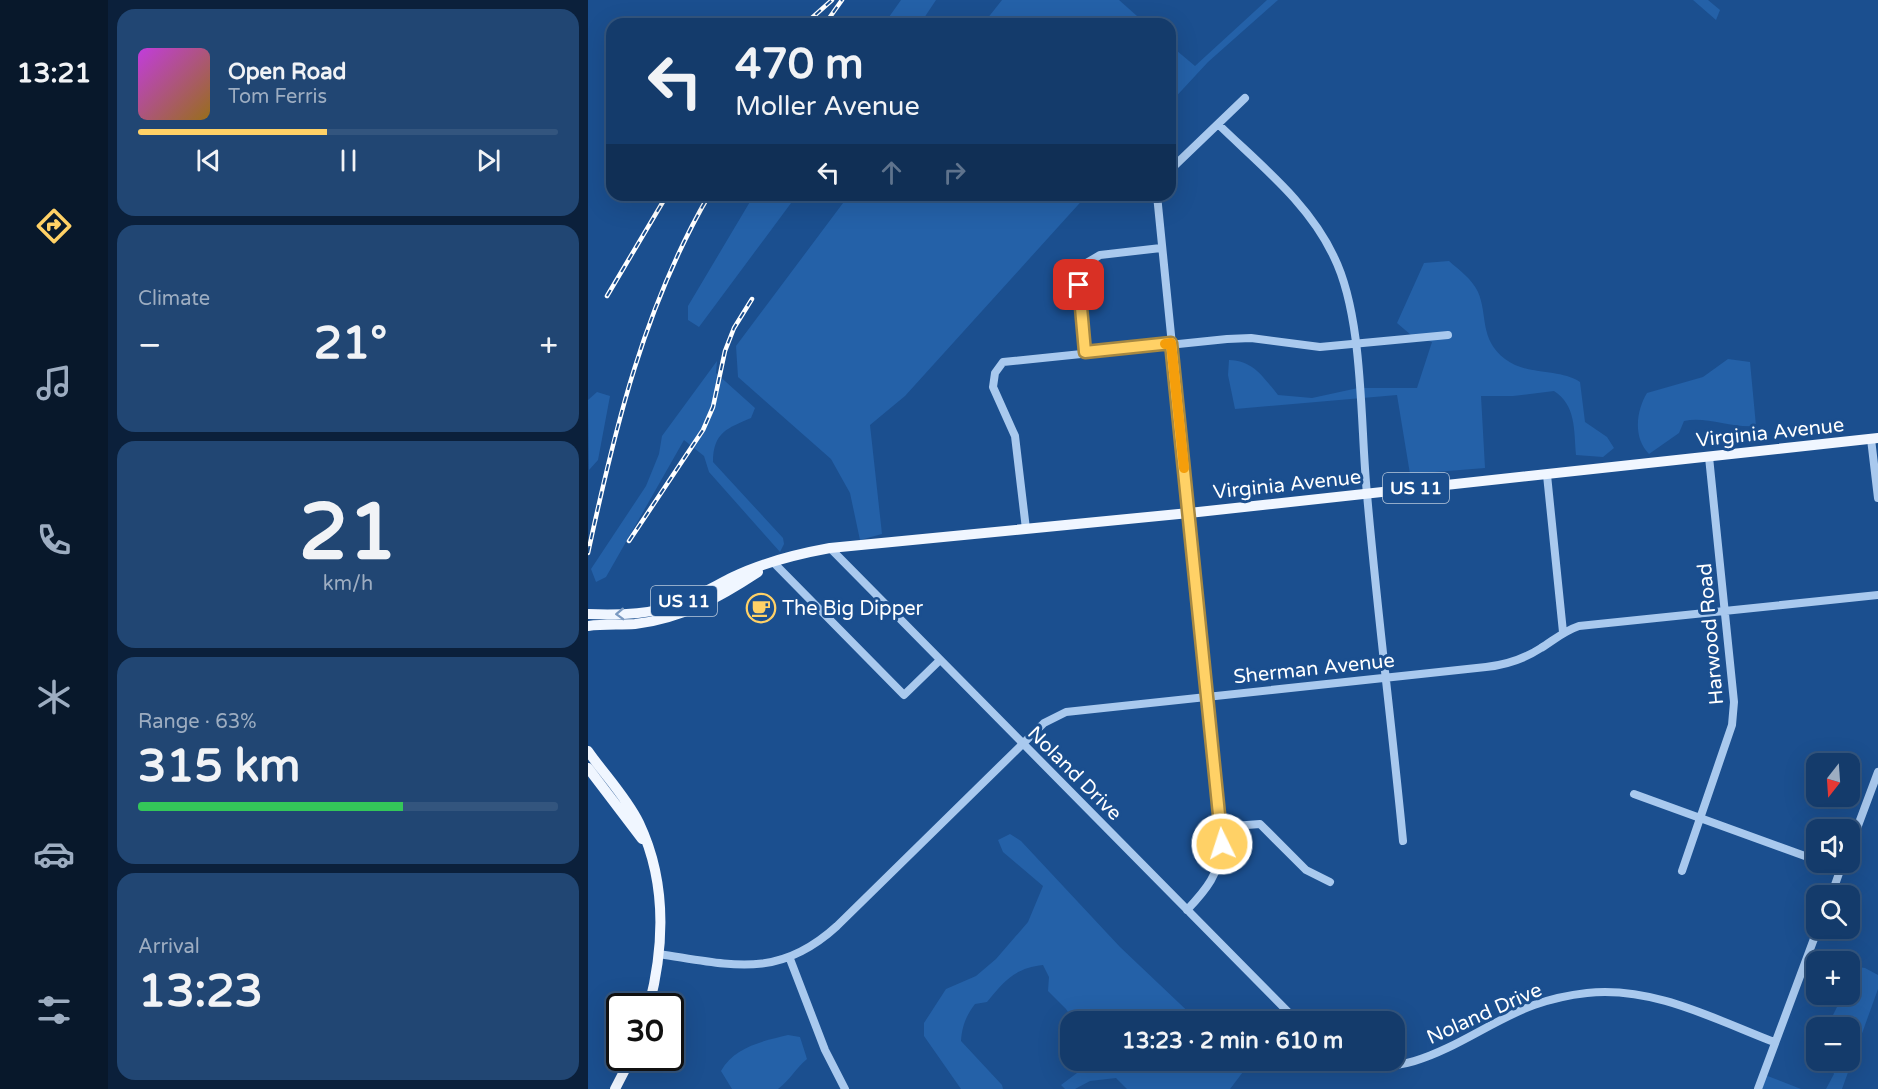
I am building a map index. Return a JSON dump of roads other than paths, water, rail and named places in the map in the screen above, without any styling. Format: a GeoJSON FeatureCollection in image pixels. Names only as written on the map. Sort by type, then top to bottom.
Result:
{"type":"FeatureCollection","features":[{"type":"Feature","properties":{"kind":"main road","name":"Virginia Avenue"},"geometry":{"type":"LineString","coordinates":[[588,614],[636,613],[660,609],[688,600],[734,577],[773,562],[831,548],[1189,513],[1875,438]]}},
{"type":"Feature","properties":{"kind":"main road","name":"Virginia Avenue"},"geometry":{"type":"LineString","coordinates":[[588,626],[635,624],[690,610],[716,599],[773,562]]}},
{"type":"Feature","properties":{"kind":"main road"},"geometry":{"type":"LineString","coordinates":[[590,760],[638,821],[660,889],[659,954],[652,993]]}},
{"type":"Feature","properties":{"kind":"main road"},"geometry":{"type":"LineString","coordinates":[[615,1089],[624,1071]]}},
{"type":"Feature","properties":{"kind":"street"},"geometry":{"type":"LineString","coordinates":[[1176,164],[1245,98]]}},
{"type":"Feature","properties":{"kind":"street"},"geometry":{"type":"LineString","coordinates":[[1218,124],[1302,207],[1326,240],[1344,282],[1355,343],[1367,494],[1403,842]]}},
{"type":"Feature","properties":{"kind":"street"},"geometry":{"type":"LineString","coordinates":[[1157,201],[1221,827],[1221,857],[1218,870],[1187,909]]}},
{"type":"Feature","properties":{"kind":"street"},"geometry":{"type":"LineString","coordinates":[[1085,352],[1079,285],[1083,265],[1094,257],[1161,248]]}},
{"type":"Feature","properties":{"kind":"street"},"geometry":{"type":"LineString","coordinates":[[1026,529],[1017,447],[1011,424],[993,387],[995,374],[1003,362],[1171,343],[1251,338],[1320,346],[1448,335]]}},
{"type":"Feature","properties":{"kind":"street"},"geometry":{"type":"LineString","coordinates":[[1875,438],[1878,498]]}},
{"type":"Feature","properties":{"kind":"street","name":"Harwood Road"},"geometry":{"type":"LineString","coordinates":[[1682,872],[1734,713],[1709,457]]}},
{"type":"Feature","properties":{"kind":"street"},"geometry":{"type":"LineString","coordinates":[[1547,475],[1563,632]]}},
{"type":"Feature","properties":{"kind":"street","name":"Noland Drive"},"geometry":{"type":"LineString","coordinates":[[831,548],[1287,1011]]}},
{"type":"Feature","properties":{"kind":"street"},"geometry":{"type":"LineString","coordinates":[[773,562],[904,695],[940,660]]}},
{"type":"Feature","properties":{"kind":"street","name":"Sherman Avenue"},"geometry":{"type":"LineString","coordinates":[[659,954],[745,965],[790,959],[817,943],[1044,723],[1066,712],[1502,665],[1538,650],[1563,632],[1596,623],[1878,595]]}},
{"type":"Feature","properties":{"kind":"street"},"geometry":{"type":"LineString","coordinates":[[1860,820],[1878,772]]}},
{"type":"Feature","properties":{"kind":"street"},"geometry":{"type":"LineString","coordinates":[[1634,794],[1806,856]]}},
{"type":"Feature","properties":{"kind":"street"},"geometry":{"type":"LineString","coordinates":[[1221,827],[1260,824],[1306,870],[1330,882]]}},
{"type":"Feature","properties":{"kind":"street"},"geometry":{"type":"LineString","coordinates":[[1758,1089],[1814,939]]}},
{"type":"Feature","properties":{"kind":"street"},"geometry":{"type":"LineString","coordinates":[[790,959],[825,1050],[845,1089]]}},
{"type":"Feature","properties":{"kind":"street","name":"Noland Drive"},"geometry":{"type":"LineString","coordinates":[[1405,1064],[1534,1005],[1561,997],[1597,993],[1615,992],[1652,997],[1774,1042]]}},
{"type":"Feature","properties":{"kind":"railway"},"geometry":{"type":"LineString","coordinates":[[812,18],[832,0]]}},
{"type":"Feature","properties":{"kind":"railway"},"geometry":{"type":"LineString","coordinates":[[829,18],[842,0]]}},
{"type":"Feature","properties":{"kind":"railway"},"geometry":{"type":"LineString","coordinates":[[607,296],[663,201]]}},
{"type":"Feature","properties":{"kind":"railway"},"geometry":{"type":"LineString","coordinates":[[588,553],[609,460],[634,369],[666,281],[706,201]]}},
{"type":"Feature","properties":{"kind":"railway"},"geometry":{"type":"LineString","coordinates":[[629,541],[703,430],[713,407],[725,351],[734,328],[752,299]]}},
{"type":"Feature","properties":{"kind":"place","name":"The Big Dipper"},"geometry":{"type":"Point","coordinates":[761,608]}}]}
